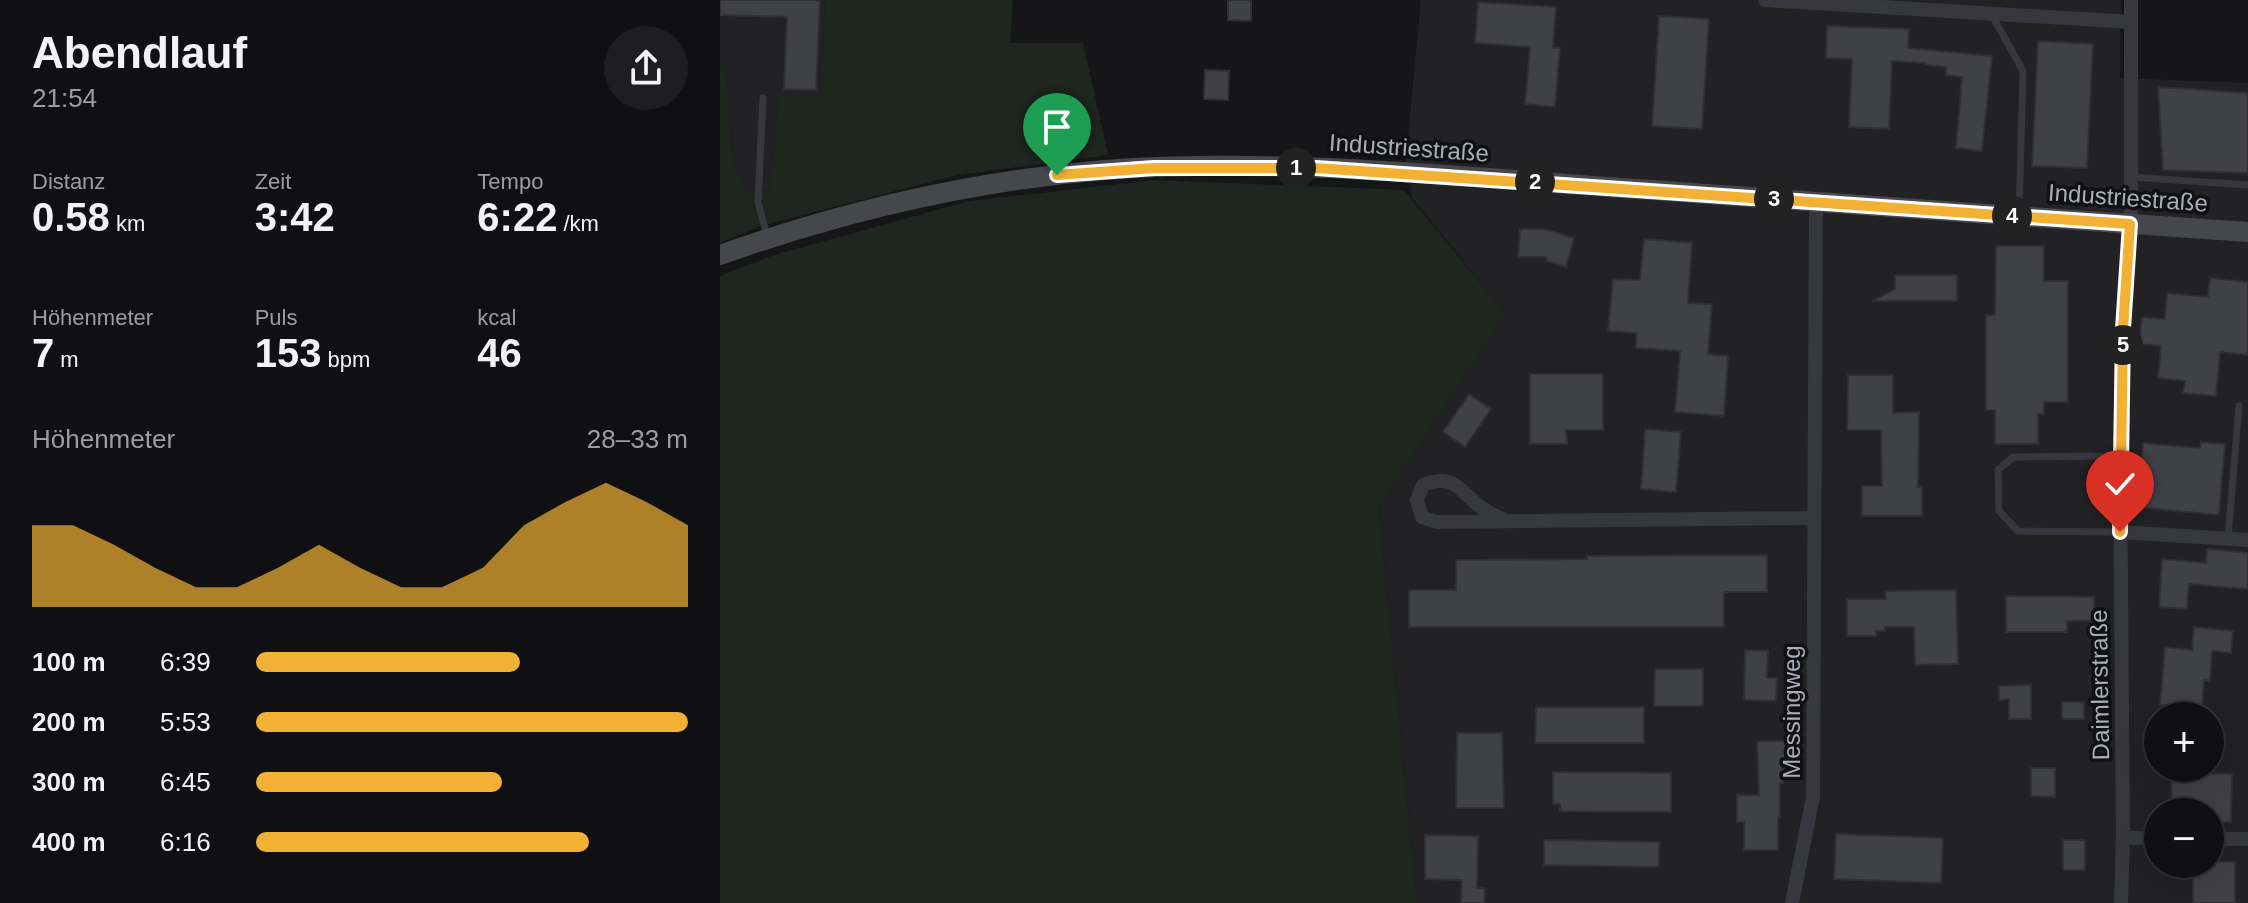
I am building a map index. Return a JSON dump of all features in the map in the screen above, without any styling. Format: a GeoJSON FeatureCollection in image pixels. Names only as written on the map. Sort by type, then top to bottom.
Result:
{"type":"FeatureCollection","features":[{"type":"Feature","properties":{"kind":"street"},"geometry":{"type":"LineString","coordinates":[[1765,0],[2131,22]]}},
{"type":"Feature","properties":{"kind":"street","name":"Daimlerstraße"},"geometry":{"type":"LineString","coordinates":[[2121,903],[2120,456],[2123,329],[2130,224],[2131,0]]}},
{"type":"Feature","properties":{"kind":"street","name":"Industriestraße"},"geometry":{"type":"LineString","coordinates":[[720,255],[843,216],[961,188],[1057,175],[1154,168],[1316,168],[2248,232]]}},
{"type":"Feature","properties":{"kind":"street","name":"Messingweg"},"geometry":{"type":"LineString","coordinates":[[1792,903],[1813,797],[1816,202]]}},
{"type":"Feature","properties":{"kind":"street"},"geometry":{"type":"LineString","coordinates":[[1505,520],[1483,509],[1454,482],[1437,479],[1423,485],[1417,500],[1422,517],[1436,522],[1814,518]]}},
{"type":"Feature","properties":{"kind":"street"},"geometry":{"type":"LineString","coordinates":[[2120,532],[2248,540]]}},
{"type":"Feature","properties":{"kind":"street"},"geometry":{"type":"LineString","coordinates":[[2123,838],[2144,838]]}},
{"type":"Feature","properties":{"kind":"street"},"geometry":{"type":"LineString","coordinates":[[2224,839],[2248,839]]}},
{"type":"Feature","properties":{"kind":"lane"},"geometry":{"type":"LineString","coordinates":[[1991,14],[2023,71],[2019,217]]}},
{"type":"Feature","properties":{"kind":"lane"},"geometry":{"type":"LineString","coordinates":[[763,98],[758,202],[767,238]]}},
{"type":"Feature","properties":{"kind":"lane"},"geometry":{"type":"LineString","coordinates":[[2131,177],[2248,185]]}},
{"type":"Feature","properties":{"kind":"lane"},"geometry":{"type":"LineString","coordinates":[[2228,538],[2239,406]]}},
{"type":"Feature","properties":{"kind":"lane"},"geometry":{"type":"LineString","coordinates":[[2120,456],[2013,457],[1998,470],[1999,511],[2018,531],[2120,532]]}},
{"type":"Feature","properties":{"kind":"shaded area"},"geometry":{"type":"Polygon","coordinates":[[[720,0],[825,0],[820,97],[779,96],[769,192],[750,190],[734,170],[726,66],[720,69],[720,0]]]}},
{"type":"Feature","properties":{"kind":"shaded area"},"geometry":{"type":"Polygon","coordinates":[[[825,0],[1013,0],[1010,43],[1083,43],[1108,155],[958,175],[760,226],[720,243],[720,69],[726,65],[734,170],[750,190],[769,192],[779,96],[820,96],[825,0]]]}},
{"type":"Feature","properties":{"kind":"shaded area"},"geometry":{"type":"Polygon","coordinates":[[[1421,0],[2121,0],[2120,78],[2248,83],[2248,903],[1417,903],[1379,507],[1506,314],[1412,198],[1406,158],[1421,0]]]}},
{"type":"Feature","properties":{"kind":"shaded area"},"geometry":{"type":"Polygon","coordinates":[[[1155,180],[1404,190],[1506,314],[1379,507],[1417,903],[720,903],[720,276],[774,255],[969,201],[1155,180]]]}},
{"type":"Feature","properties":{"kind":"building"},"geometry":{"type":"Polygon","coordinates":[[[720,0],[820,0],[816,90],[784,89],[787,17],[720,15],[720,0]]]}},
{"type":"Feature","properties":{"kind":"building"},"geometry":{"type":"Polygon","coordinates":[[[1228,0],[1251,0],[1251,21],[1228,20],[1228,0]]]}},
{"type":"Feature","properties":{"kind":"building"},"geometry":{"type":"Polygon","coordinates":[[[1478,2],[1556,7],[1553,48],[1560,48],[1555,107],[1525,104],[1530,47],[1475,43],[1478,2]]]}},
{"type":"Feature","properties":{"kind":"building"},"geometry":{"type":"Polygon","coordinates":[[[1659,16],[1709,19],[1702,129],[1652,126],[1659,16]]]}},
{"type":"Feature","properties":{"kind":"building"},"geometry":{"type":"Polygon","coordinates":[[[1827,26],[1909,29],[1908,48],[1992,56],[1982,151],[1956,148],[1962,77],[1946,75],[1946,67],[1926,63],[1892,61],[1889,129],[1849,127],[1852,59],[1826,58],[1827,26]]]}},
{"type":"Feature","properties":{"kind":"building"},"geometry":{"type":"Polygon","coordinates":[[[2038,41],[2093,44],[2087,168],[2032,166],[2038,41]]]}},
{"type":"Feature","properties":{"kind":"building"},"geometry":{"type":"Polygon","coordinates":[[[1205,70],[1229,71],[1228,100],[1204,99],[1205,70]]]}},
{"type":"Feature","properties":{"kind":"building"},"geometry":{"type":"Polygon","coordinates":[[[2158,87],[2248,93],[2248,173],[2163,170],[2158,87]]]}},
{"type":"Feature","properties":{"kind":"building"},"geometry":{"type":"Polygon","coordinates":[[[1520,229],[1544,229],[1574,238],[1566,267],[1547,261],[1546,257],[1518,257],[1520,229]]]}},
{"type":"Feature","properties":{"kind":"building"},"geometry":{"type":"Polygon","coordinates":[[[1644,239],[1692,243],[1688,303],[1712,304],[1708,354],[1728,356],[1724,416],[1675,412],[1680,351],[1636,348],[1636,333],[1608,331],[1613,279],[1640,280],[1644,239]]]}},
{"type":"Feature","properties":{"kind":"building"},"geometry":{"type":"Polygon","coordinates":[[[1996,246],[2044,246],[2044,281],[2068,281],[2068,402],[2044,402],[2044,414],[2038,414],[2038,444],[1995,444],[1995,410],[1986,410],[1986,315],[1995,315],[1996,246]]]}},
{"type":"Feature","properties":{"kind":"building"},"geometry":{"type":"Polygon","coordinates":[[[1895,275],[1957,275],[1957,301],[1872,301],[1895,289],[1895,275]]]}},
{"type":"Feature","properties":{"kind":"building"},"geometry":{"type":"Polygon","coordinates":[[[2210,278],[2248,282],[2248,355],[2220,352],[2216,396],[2183,393],[2185,381],[2158,378],[2161,346],[2139,344],[2142,317],[2165,319],[2167,293],[2208,297],[2210,278]]]}},
{"type":"Feature","properties":{"kind":"building"},"geometry":{"type":"Polygon","coordinates":[[[1530,374],[1603,374],[1603,430],[1566,430],[1567,444],[1530,444],[1530,374]]]}},
{"type":"Feature","properties":{"kind":"building"},"geometry":{"type":"Polygon","coordinates":[[[1848,375],[1893,375],[1893,413],[1919,412],[1918,487],[1922,487],[1922,516],[1862,516],[1862,486],[1882,486],[1881,430],[1847,430],[1848,375]]]}},
{"type":"Feature","properties":{"kind":"building"},"geometry":{"type":"Polygon","coordinates":[[[1469,394],[1491,409],[1465,447],[1443,432],[1469,394]]]}},
{"type":"Feature","properties":{"kind":"building"},"geometry":{"type":"Polygon","coordinates":[[[1645,429],[1681,432],[1676,492],[1641,489],[1645,429]]]}},
{"type":"Feature","properties":{"kind":"building"},"geometry":{"type":"Polygon","coordinates":[[[2201,442],[2225,444],[2219,515],[2145,508],[2148,472],[2141,471],[2143,443],[2200,448],[2201,442]]]}},
{"type":"Feature","properties":{"kind":"building"},"geometry":{"type":"Polygon","coordinates":[[[2207,549],[2248,553],[2248,589],[2189,584],[2187,609],[2159,607],[2162,559],[2206,563],[2207,549]]]}},
{"type":"Feature","properties":{"kind":"building"},"geometry":{"type":"Polygon","coordinates":[[[1767,555],[1767,592],[1724,592],[1724,627],[1409,627],[1409,590],[1456,590],[1456,560],[1767,555]]]}},
{"type":"Feature","properties":{"kind":"building"},"geometry":{"type":"Polygon","coordinates":[[[1956,590],[1958,664],[1915,665],[1914,627],[1885,627],[1885,631],[1876,631],[1876,636],[1847,636],[1847,599],[1886,599],[1885,591],[1956,590]]]}},
{"type":"Feature","properties":{"kind":"building"},"geometry":{"type":"Polygon","coordinates":[[[2006,596],[2094,597],[2094,621],[2067,621],[2067,632],[2006,632],[2006,596]]]}},
{"type":"Feature","properties":{"kind":"building"},"geometry":{"type":"Polygon","coordinates":[[[2194,627],[2233,631],[2231,653],[2212,651],[2210,681],[2204,680],[2202,702],[2160,702],[2165,647],[2192,650],[2194,627]]]}},
{"type":"Feature","properties":{"kind":"building"},"geometry":{"type":"Polygon","coordinates":[[[1745,650],[1768,651],[1767,678],[1777,678],[1776,701],[1744,700],[1745,650]]]}},
{"type":"Feature","properties":{"kind":"building"},"geometry":{"type":"Polygon","coordinates":[[[1655,669],[1703,669],[1703,706],[1654,706],[1655,669]]]}},
{"type":"Feature","properties":{"kind":"building"},"geometry":{"type":"Polygon","coordinates":[[[2031,685],[2031,719],[2009,719],[2009,699],[1999,700],[1999,686],[2031,685]]]}},
{"type":"Feature","properties":{"kind":"building"},"geometry":{"type":"Polygon","coordinates":[[[2062,702],[2084,702],[2084,719],[2062,719],[2062,702]]]}},
{"type":"Feature","properties":{"kind":"building"},"geometry":{"type":"Polygon","coordinates":[[[1536,707],[1644,707],[1644,743],[1535,743],[1536,707]]]}},
{"type":"Feature","properties":{"kind":"building"},"geometry":{"type":"Polygon","coordinates":[[[1457,733],[1502,733],[1504,808],[1456,808],[1457,733]]]}},
{"type":"Feature","properties":{"kind":"building"},"geometry":{"type":"Polygon","coordinates":[[[1757,741],[1786,741],[1783,783],[1780,783],[1778,850],[1744,850],[1744,822],[1737,822],[1737,795],[1759,795],[1757,741]]]}},
{"type":"Feature","properties":{"kind":"building"},"geometry":{"type":"Polygon","coordinates":[[[2031,768],[2055,768],[2055,797],[2031,796],[2031,768]]]}},
{"type":"Feature","properties":{"kind":"building"},"geometry":{"type":"Polygon","coordinates":[[[1553,772],[1671,773],[1671,812],[1560,811],[1560,804],[1553,804],[1553,772]]]}},
{"type":"Feature","properties":{"kind":"building"},"geometry":{"type":"Polygon","coordinates":[[[2224,774],[2232,774],[2231,822],[2224,822],[2224,798],[2171,798],[2172,782],[2224,782],[2224,774]]]}},
{"type":"Feature","properties":{"kind":"building"},"geometry":{"type":"Polygon","coordinates":[[[1836,834],[1943,838],[1941,883],[1834,879],[1836,834]]]}},
{"type":"Feature","properties":{"kind":"building"},"geometry":{"type":"Polygon","coordinates":[[[1425,835],[1478,836],[1477,888],[1485,888],[1484,903],[1461,903],[1462,880],[1425,879],[1425,835]]]}},
{"type":"Feature","properties":{"kind":"building"},"geometry":{"type":"Polygon","coordinates":[[[1544,840],[1659,842],[1659,867],[1544,865],[1544,840]]]}},
{"type":"Feature","properties":{"kind":"building"},"geometry":{"type":"Polygon","coordinates":[[[2063,840],[2085,840],[2085,870],[2063,870],[2063,840]]]}},
{"type":"Feature","properties":{"kind":"building"},"geometry":{"type":"Polygon","coordinates":[[[2224,862],[2235,862],[2235,903],[2193,903],[2193,878],[2224,878],[2224,862]]]}},
{"type":"Feature","properties":{"kind":"route"},"geometry":{"type":"LineString","coordinates":[[1057,175],[1154,168],[1316,168],[2130,224],[2123,329],[2120,532]]}}]}
